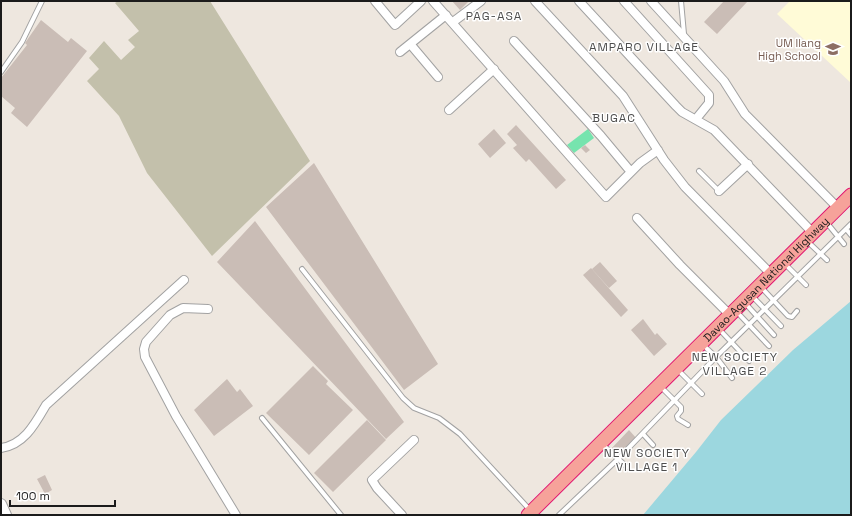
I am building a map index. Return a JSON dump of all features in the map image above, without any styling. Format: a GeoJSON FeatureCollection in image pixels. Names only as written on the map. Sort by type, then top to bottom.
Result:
{"type":"FeatureCollection","features":[{"type":"Feature","properties":{"kind":"highway","name":"Davao-Agusan National Highway"},"geometry":{"type":"LineString","coordinates":[[531,514],[851,195]]}},
{"type":"Feature","properties":{"kind":"street"},"geometry":{"type":"LineString","coordinates":[[375,1],[395,25],[421,1]]}},
{"type":"Feature","properties":{"kind":"street"},"geometry":{"type":"LineString","coordinates":[[433,1],[606,197],[631,172],[658,150]]}},
{"type":"Feature","properties":{"kind":"street"},"geometry":{"type":"LineString","coordinates":[[452,22],[481,1]]}},
{"type":"Feature","properties":{"kind":"street"},"geometry":{"type":"LineString","coordinates":[[579,1],[682,112],[714,130],[748,164],[810,236]]}},
{"type":"Feature","properties":{"kind":"street"},"geometry":{"type":"LineString","coordinates":[[624,1],[709,95],[709,103],[696,119]]}},
{"type":"Feature","properties":{"kind":"street"},"geometry":{"type":"LineString","coordinates":[[651,1],[728,86],[745,114],[838,208]]}},
{"type":"Feature","properties":{"kind":"street"},"geometry":{"type":"LineString","coordinates":[[540,3],[623,96],[658,150],[685,186],[771,274]]}},
{"type":"Feature","properties":{"kind":"street"},"geometry":{"type":"LineString","coordinates":[[400,52],[411,45],[446,15]]}},
{"type":"Feature","properties":{"kind":"street"},"geometry":{"type":"LineString","coordinates":[[514,41],[601,136],[631,172]]}},
{"type":"Feature","properties":{"kind":"street"},"geometry":{"type":"LineString","coordinates":[[411,45],[438,77]]}},
{"type":"Feature","properties":{"kind":"street"},"geometry":{"type":"LineString","coordinates":[[449,110],[494,69]]}},
{"type":"Feature","properties":{"kind":"street"},"geometry":{"type":"LineString","coordinates":[[719,191],[748,164]]}},
{"type":"Feature","properties":{"kind":"street"},"geometry":{"type":"LineString","coordinates":[[637,218],[680,265],[744,301]]}},
{"type":"Feature","properties":{"kind":"street"},"geometry":{"type":"LineString","coordinates":[[1,448],[7,448],[22,439],[31,429],[46,405],[184,280]]}},
{"type":"Feature","properties":{"kind":"street"},"geometry":{"type":"LineString","coordinates":[[208,309],[183,308],[170,315],[146,342],[144,349],[145,357],[176,416],[236,515]]}},
{"type":"Feature","properties":{"kind":"street"},"geometry":{"type":"LineString","coordinates":[[402,515],[377,488],[372,480],[414,440]]}},
{"type":"Feature","properties":{"kind":"street"},"geometry":{"type":"LineString","coordinates":[[1,504],[6,515]]}},
{"type":"Feature","properties":{"kind":"lane"},"geometry":{"type":"LineString","coordinates":[[1,72],[22,42],[42,1]]}},
{"type":"Feature","properties":{"kind":"lane"},"geometry":{"type":"LineString","coordinates":[[681,1],[682,29],[685,37]]}},
{"type":"Feature","properties":{"kind":"lane"},"geometry":{"type":"LineString","coordinates":[[699,171],[719,191]]}},
{"type":"Feature","properties":{"kind":"lane"},"geometry":{"type":"LineString","coordinates":[[825,221],[844,244]]}},
{"type":"Feature","properties":{"kind":"lane"},"geometry":{"type":"LineString","coordinates":[[559,515],[618,459],[716,357],[851,224]]}},
{"type":"Feature","properties":{"kind":"lane"},"geometry":{"type":"LineString","coordinates":[[846,229],[851,235]]}},
{"type":"Feature","properties":{"kind":"lane"},"geometry":{"type":"LineString","coordinates":[[810,236],[820,253],[827,260]]}},
{"type":"Feature","properties":{"kind":"lane"},"geometry":{"type":"LineString","coordinates":[[783,262],[806,285]]}},
{"type":"Feature","properties":{"kind":"lane"},"geometry":{"type":"LineString","coordinates":[[302,269],[403,398],[414,408],[439,418],[460,434],[531,514]]}},
{"type":"Feature","properties":{"kind":"lane"},"geometry":{"type":"LineString","coordinates":[[744,301],[774,301],[790,317],[797,311]]}},
{"type":"Feature","properties":{"kind":"lane"},"geometry":{"type":"LineString","coordinates":[[744,301],[765,310],[780,326]]}},
{"type":"Feature","properties":{"kind":"lane"},"geometry":{"type":"LineString","coordinates":[[744,301],[774,335]]}},
{"type":"Feature","properties":{"kind":"lane"},"geometry":{"type":"LineString","coordinates":[[744,301],[749,325],[769,346]]}},
{"type":"Feature","properties":{"kind":"lane"},"geometry":{"type":"LineString","coordinates":[[717,327],[749,361]]}},
{"type":"Feature","properties":{"kind":"lane"},"geometry":{"type":"LineString","coordinates":[[701,344],[716,357],[732,378]]}},
{"type":"Feature","properties":{"kind":"lane"},"geometry":{"type":"LineString","coordinates":[[677,368],[702,394]]}},
{"type":"Feature","properties":{"kind":"lane"},"geometry":{"type":"LineString","coordinates":[[660,385],[675,399],[682,409],[677,418],[688,425]]}},
{"type":"Feature","properties":{"kind":"lane"},"geometry":{"type":"LineString","coordinates":[[262,418],[341,515]]}},
{"type":"Feature","properties":{"kind":"lane"},"geometry":{"type":"LineString","coordinates":[[643,434],[653,445]]}},
{"type":"Feature","properties":{"kind":"lane"},"geometry":{"type":"LineString","coordinates":[[601,443],[627,467]]}},
{"type":"Feature","properties":{"kind":"shaded area"},"geometry":{"type":"Polygon","coordinates":[[[118,1],[210,1],[310,161],[212,256],[147,173],[119,116],[87,81],[99,69],[89,58],[104,41],[121,60],[135,47],[128,40],[139,31],[115,3],[118,1]]]}},
{"type":"Feature","properties":{"kind":"shaded area","name":"UM Ilang High School"},"geometry":{"type":"Polygon","coordinates":[[[790,1],[851,1],[851,83],[777,14],[790,1]]]}},
{"type":"Feature","properties":{"kind":"green space"},"geometry":{"type":"Polygon","coordinates":[[[588,129],[594,138],[574,153],[567,145],[588,129]]]}},
{"type":"Feature","properties":{"kind":"water"},"geometry":{"type":"Polygon","coordinates":[[[851,301],[851,515],[643,515],[721,420],[793,350],[851,301]]]}},
{"type":"Feature","properties":{"kind":"building"},"geometry":{"type":"Polygon","coordinates":[[[452,1],[469,1],[460,10],[452,1]]]}},
{"type":"Feature","properties":{"kind":"building"},"geometry":{"type":"Polygon","coordinates":[[[724,1],[748,1],[717,34],[704,22],[724,1]]]}},
{"type":"Feature","properties":{"kind":"building"},"geometry":{"type":"Polygon","coordinates":[[[41,20],[68,42],[71,38],[87,51],[27,127],[11,113],[15,108],[1,96],[1,78],[27,45],[25,43],[41,20]]]}},
{"type":"Feature","properties":{"kind":"building"},"geometry":{"type":"Polygon","coordinates":[[[516,125],[566,180],[556,189],[529,159],[526,162],[513,148],[517,145],[507,134],[516,125]]]}},
{"type":"Feature","properties":{"kind":"building"},"geometry":{"type":"Polygon","coordinates":[[[494,129],[506,143],[490,158],[478,144],[494,129]]]}},
{"type":"Feature","properties":{"kind":"building"},"geometry":{"type":"Polygon","coordinates":[[[585,145],[590,150],[586,153],[581,148],[585,145]]]}},
{"type":"Feature","properties":{"kind":"building"},"geometry":{"type":"Polygon","coordinates":[[[314,163],[438,364],[404,390],[266,207],[314,163]]]}},
{"type":"Feature","properties":{"kind":"building"},"geometry":{"type":"Polygon","coordinates":[[[255,221],[404,422],[386,439],[217,262],[255,221]]]}},
{"type":"Feature","properties":{"kind":"building"},"geometry":{"type":"Polygon","coordinates":[[[600,262],[617,281],[609,288],[592,269],[600,262]]]}},
{"type":"Feature","properties":{"kind":"building"},"geometry":{"type":"Polygon","coordinates":[[[591,268],[628,310],[621,317],[583,275],[591,268]]]}},
{"type":"Feature","properties":{"kind":"building"},"geometry":{"type":"Polygon","coordinates":[[[643,319],[655,335],[657,333],[667,344],[654,356],[631,330],[643,319]]]}},
{"type":"Feature","properties":{"kind":"building"},"geometry":{"type":"Polygon","coordinates":[[[313,366],[328,381],[326,384],[353,410],[309,455],[266,413],[313,366]]]}},
{"type":"Feature","properties":{"kind":"building"},"geometry":{"type":"Polygon","coordinates":[[[227,379],[237,392],[240,389],[253,406],[214,436],[194,410],[227,379]]]}},
{"type":"Feature","properties":{"kind":"building"},"geometry":{"type":"Polygon","coordinates":[[[367,420],[386,440],[333,492],[314,473],[367,420]]]}},
{"type":"Feature","properties":{"kind":"building"},"geometry":{"type":"Polygon","coordinates":[[[629,430],[637,439],[618,458],[610,450],[629,430]]]}},
{"type":"Feature","properties":{"kind":"building"},"geometry":{"type":"Polygon","coordinates":[[[45,475],[52,490],[45,494],[37,479],[45,475]]]}},
{"type":"Feature","properties":{"kind":"place","name":"UM Ilang High School"},"geometry":{"type":"Point","coordinates":[833,49]}},
{"type":"Feature","properties":{"kind":"district","name":"PAG-ASA"},"geometry":{"type":"Point","coordinates":[494,16]}},
{"type":"Feature","properties":{"kind":"district","name":"AMPARO VILLAGE"},"geometry":{"type":"Point","coordinates":[644,47]}},
{"type":"Feature","properties":{"kind":"district","name":"BUGAC"},"geometry":{"type":"Point","coordinates":[614,118]}},
{"type":"Feature","properties":{"kind":"district","name":"NEW SOCIETY VILLAGE 2"},"geometry":{"type":"Point","coordinates":[735,364]}},
{"type":"Feature","properties":{"kind":"district","name":"NEW SOCIETY VILLAGE 1"},"geometry":{"type":"Point","coordinates":[647,460]}}]}
